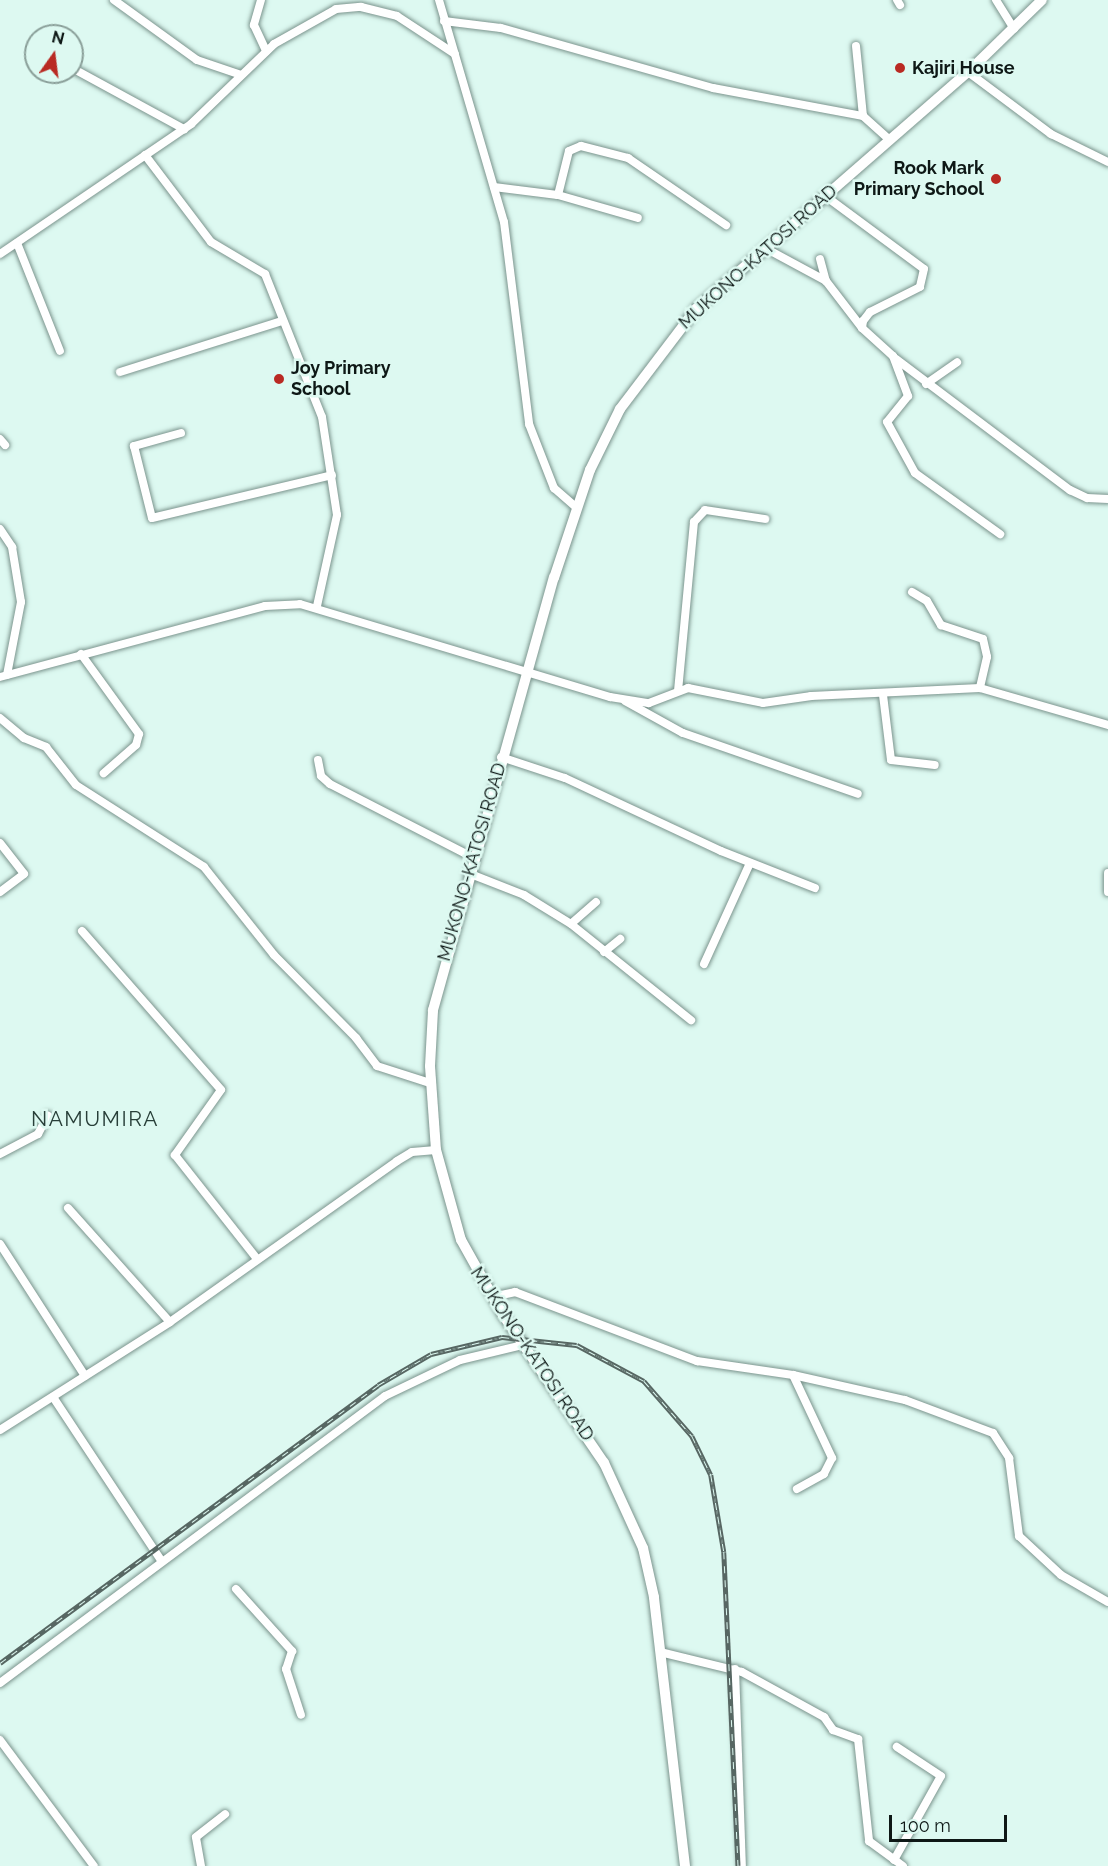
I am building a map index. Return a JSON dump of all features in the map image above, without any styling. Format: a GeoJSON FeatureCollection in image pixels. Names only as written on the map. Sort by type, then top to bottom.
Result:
{"type":"FeatureCollection","features":[{"type":"Feature","properties":{"kind":"main road","name":"MUKONO-KATOSI ROAD"},"geometry":{"type":"LineString","coordinates":[[685,1866],[654,1597],[630,1518],[591,1441],[523,1345],[492,1297],[461,1240],[436,1150],[430,1083],[433,1010],[472,857],[577,508],[601,446],[643,373],[696,309],[824,195],[968,72],[1042,0]]}},
{"type":"Feature","properties":{"kind":"street"},"geometry":{"type":"LineString","coordinates":[[114,0],[197,60],[241,75]]}},
{"type":"Feature","properties":{"kind":"street"},"geometry":{"type":"LineString","coordinates":[[261,0],[254,25],[266,51]]}},
{"type":"Feature","properties":{"kind":"street"},"geometry":{"type":"LineString","coordinates":[[439,0],[494,187],[512,262],[529,424],[554,488],[577,508]]}},
{"type":"Feature","properties":{"kind":"street"},"geometry":{"type":"LineString","coordinates":[[996,0],[1014,29]]}},
{"type":"Feature","properties":{"kind":"street"},"geometry":{"type":"LineString","coordinates":[[0,254],[184,129],[266,51],[318,18],[353,6],[405,19],[455,54]]}},
{"type":"Feature","properties":{"kind":"street"},"geometry":{"type":"LineString","coordinates":[[444,21],[501,28],[713,88],[863,116],[890,140]]}},
{"type":"Feature","properties":{"kind":"street"},"geometry":{"type":"LineString","coordinates":[[856,46],[863,116]]}},
{"type":"Feature","properties":{"kind":"street"},"geometry":{"type":"LineString","coordinates":[[968,72],[1051,135],[1108,162]]}},
{"type":"Feature","properties":{"kind":"street"},"geometry":{"type":"LineString","coordinates":[[84,75],[184,129]]}},
{"type":"Feature","properties":{"kind":"street"},"geometry":{"type":"LineString","coordinates":[[558,195],[569,151],[581,146],[628,158],[726,225]]}},
{"type":"Feature","properties":{"kind":"street"},"geometry":{"type":"LineString","coordinates":[[145,155],[211,242],[265,274],[279,322],[322,417],[332,475],[335,534],[317,606]]}},
{"type":"Feature","properties":{"kind":"street"},"geometry":{"type":"LineString","coordinates":[[494,187],[558,195],[638,218]]}},
{"type":"Feature","properties":{"kind":"street"},"geometry":{"type":"LineString","coordinates":[[824,195],[926,274],[920,287],[870,312],[862,328]]}},
{"type":"Feature","properties":{"kind":"street"},"geometry":{"type":"LineString","coordinates":[[16,243],[60,351]]}},
{"type":"Feature","properties":{"kind":"street"},"geometry":{"type":"LineString","coordinates":[[765,248],[826,280]]}},
{"type":"Feature","properties":{"kind":"street"},"geometry":{"type":"LineString","coordinates":[[820,258],[826,280],[862,328],[926,384],[1070,490],[1087,498],[1108,498]]}},
{"type":"Feature","properties":{"kind":"street"},"geometry":{"type":"LineString","coordinates":[[120,372],[279,322]]}},
{"type":"Feature","properties":{"kind":"street"},"geometry":{"type":"LineString","coordinates":[[893,356],[908,397],[887,422],[909,465],[1000,534]]}},
{"type":"Feature","properties":{"kind":"street"},"geometry":{"type":"LineString","coordinates":[[926,384],[957,362]]}},
{"type":"Feature","properties":{"kind":"street"},"geometry":{"type":"LineString","coordinates":[[181,433],[134,446],[152,518],[332,475]]}},
{"type":"Feature","properties":{"kind":"street"},"geometry":{"type":"LineString","coordinates":[[678,691],[694,522],[705,510],[765,519]]}},
{"type":"Feature","properties":{"kind":"street"},"geometry":{"type":"LineString","coordinates":[[0,529],[12,547],[21,602],[3,676],[265,606],[317,606],[527,672],[623,699],[649,703],[688,687],[763,703],[980,688],[1108,725]]}},
{"type":"Feature","properties":{"kind":"street"},"geometry":{"type":"LineString","coordinates":[[912,592],[927,601],[941,625],[983,639],[987,657],[980,688]]}},
{"type":"Feature","properties":{"kind":"street"},"geometry":{"type":"LineString","coordinates":[[81,654],[139,734],[136,745],[104,773]]}},
{"type":"Feature","properties":{"kind":"street"},"geometry":{"type":"LineString","coordinates":[[883,695],[891,760],[935,765]]}},
{"type":"Feature","properties":{"kind":"street"},"geometry":{"type":"LineString","coordinates":[[623,699],[683,733],[858,794]]}},
{"type":"Feature","properties":{"kind":"street"},"geometry":{"type":"LineString","coordinates":[[0,718],[24,738],[46,747],[76,785],[204,867],[274,955],[357,1038],[377,1066],[430,1083]]}},
{"type":"Feature","properties":{"kind":"street"},"geometry":{"type":"LineString","coordinates":[[501,757],[565,777],[750,863],[815,888]]}},
{"type":"Feature","properties":{"kind":"street"},"geometry":{"type":"LineString","coordinates":[[318,760],[321,777],[330,784],[472,857]]}},
{"type":"Feature","properties":{"kind":"street"},"geometry":{"type":"LineString","coordinates":[[0,843],[24,874],[0,892]]}},
{"type":"Feature","properties":{"kind":"street"},"geometry":{"type":"LineString","coordinates":[[704,964],[750,863]]}},
{"type":"Feature","properties":{"kind":"street"},"geometry":{"type":"LineString","coordinates":[[468,873],[524,894],[571,924],[691,1020]]}},
{"type":"Feature","properties":{"kind":"street"},"geometry":{"type":"LineString","coordinates":[[1108,873],[1108,892]]}},
{"type":"Feature","properties":{"kind":"street"},"geometry":{"type":"LineString","coordinates":[[571,924],[596,902]]}},
{"type":"Feature","properties":{"kind":"street"},"geometry":{"type":"LineString","coordinates":[[82,931],[221,1090],[175,1155],[257,1260]]}},
{"type":"Feature","properties":{"kind":"street"},"geometry":{"type":"LineString","coordinates":[[604,952],[620,939]]}},
{"type":"Feature","properties":{"kind":"street"},"geometry":{"type":"LineString","coordinates":[[0,1154],[38,1134],[48,1115]]}},
{"type":"Feature","properties":{"kind":"street"},"geometry":{"type":"LineString","coordinates":[[0,1430],[170,1322],[397,1161],[412,1152],[436,1150]]}},
{"type":"Feature","properties":{"kind":"street"},"geometry":{"type":"LineString","coordinates":[[68,1208],[170,1322]]}},
{"type":"Feature","properties":{"kind":"street"},"geometry":{"type":"LineString","coordinates":[[0,1244],[85,1376]]}},
{"type":"Feature","properties":{"kind":"street"},"geometry":{"type":"LineString","coordinates":[[492,1297],[515,1292],[697,1361],[792,1375],[905,1400],[993,1432],[1009,1458],[1019,1536],[1061,1575],[1108,1602]]}},
{"type":"Feature","properties":{"kind":"street"},"geometry":{"type":"LineString","coordinates":[[0,1683],[161,1560],[385,1396],[450,1364],[523,1345]]}},
{"type":"Feature","properties":{"kind":"street"},"geometry":{"type":"LineString","coordinates":[[792,1375],[832,1458],[824,1474],[797,1489]]}},
{"type":"Feature","properties":{"kind":"street"},"geometry":{"type":"LineString","coordinates":[[53,1396],[161,1560]]}},
{"type":"Feature","properties":{"kind":"street"},"geometry":{"type":"LineString","coordinates":[[237,1589],[292,1651],[286,1669],[301,1715]]}},
{"type":"Feature","properties":{"kind":"street"},"geometry":{"type":"LineString","coordinates":[[660,1652],[735,1669],[824,1717],[833,1730],[858,1739],[867,1835],[873,1846],[903,1866]]}},
{"type":"Feature","properties":{"kind":"street"},"geometry":{"type":"LineString","coordinates":[[735,1669],[742,1866]]}},
{"type":"Feature","properties":{"kind":"street"},"geometry":{"type":"LineString","coordinates":[[0,1740],[94,1866]]}},
{"type":"Feature","properties":{"kind":"street"},"geometry":{"type":"LineString","coordinates":[[894,1860],[941,1776],[897,1747]]}},
{"type":"Feature","properties":{"kind":"street"},"geometry":{"type":"LineString","coordinates":[[201,1866],[196,1837],[225,1814]]}},
{"type":"Feature","properties":{"kind":"railway"},"geometry":{"type":"LineString","coordinates":[[0,1663],[378,1385],[431,1354],[502,1337],[577,1345],[644,1381],[692,1436],[711,1475],[724,1552],[738,1866]]}},
{"type":"Feature","properties":{"kind":"place","name":"Kajiri House"},"geometry":{"type":"Point","coordinates":[900,68]}},
{"type":"Feature","properties":{"kind":"place","name":"Rook Mark Primary School"},"geometry":{"type":"Point","coordinates":[996,179]}},
{"type":"Feature","properties":{"kind":"place","name":"Joy Primary School"},"geometry":{"type":"Point","coordinates":[279,379]}},
{"type":"Feature","properties":{"kind":"district","name":"NAMUMIRA"},"geometry":{"type":"Point","coordinates":[95,1119]}}]}
